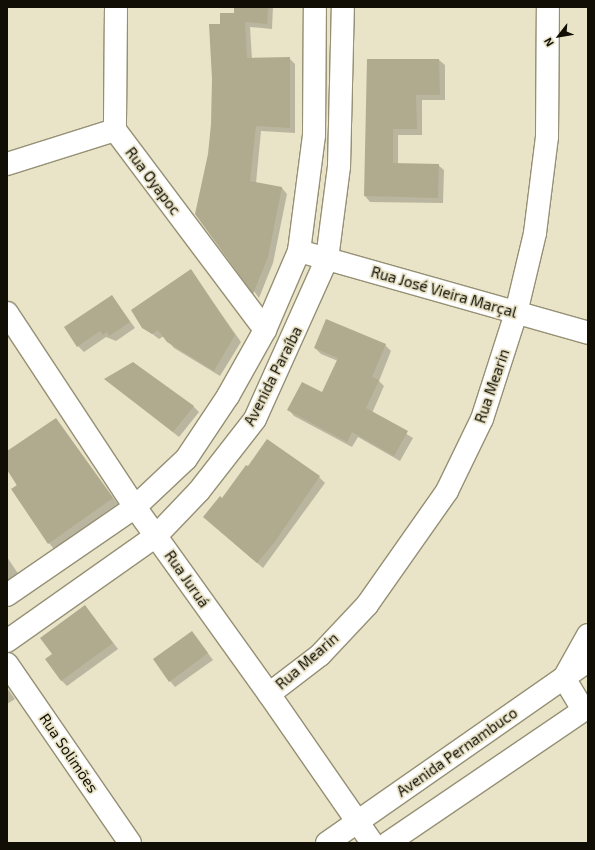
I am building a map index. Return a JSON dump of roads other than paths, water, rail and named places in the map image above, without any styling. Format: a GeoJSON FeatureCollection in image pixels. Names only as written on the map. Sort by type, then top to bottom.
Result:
{"type":"FeatureCollection","features":[{"type":"Feature","properties":{"kind":"street"},"geometry":{"type":"LineString","coordinates":[[7,164],[115,130],[116,7]]}},
{"type":"Feature","properties":{"kind":"street","name":"Avenida Paraíba"},"geometry":{"type":"LineString","coordinates":[[7,595],[135,507],[186,459],[228,396],[265,330],[299,251],[314,135],[315,7]]}},
{"type":"Feature","properties":{"kind":"street","name":"Avenida Paraíba"},"geometry":{"type":"LineString","coordinates":[[7,641],[156,536],[200,490],[255,419],[327,259],[339,166],[343,7]]}},
{"type":"Feature","properties":{"kind":"street","name":"Rua Mearin"},"geometry":{"type":"LineString","coordinates":[[269,694],[320,654],[367,605],[447,491],[482,419],[516,313],[535,233],[547,137],[548,7]]}},
{"type":"Feature","properties":{"kind":"street"},"geometry":{"type":"LineString","coordinates":[[315,52],[343,52]]}},
{"type":"Feature","properties":{"kind":"street","name":"Rua Oyapoc"},"geometry":{"type":"LineString","coordinates":[[115,130],[265,330]]}},
{"type":"Feature","properties":{"kind":"street","name":"Rua José Vieira Marçal"},"geometry":{"type":"LineString","coordinates":[[299,251],[588,333]]}},
{"type":"Feature","properties":{"kind":"street","name":"Rua Juruá"},"geometry":{"type":"LineString","coordinates":[[7,313],[135,507],[269,694],[372,843]]}},
{"type":"Feature","properties":{"kind":"street"},"geometry":{"type":"LineString","coordinates":[[388,843],[586,709],[564,678],[588,635]]}},
{"type":"Feature","properties":{"kind":"street","name":"Avenida Pernambuco"},"geometry":{"type":"LineString","coordinates":[[327,843],[588,662]]}},
{"type":"Feature","properties":{"kind":"street","name":"Rua Solimões"},"geometry":{"type":"LineString","coordinates":[[7,664],[130,843]]}}]}
